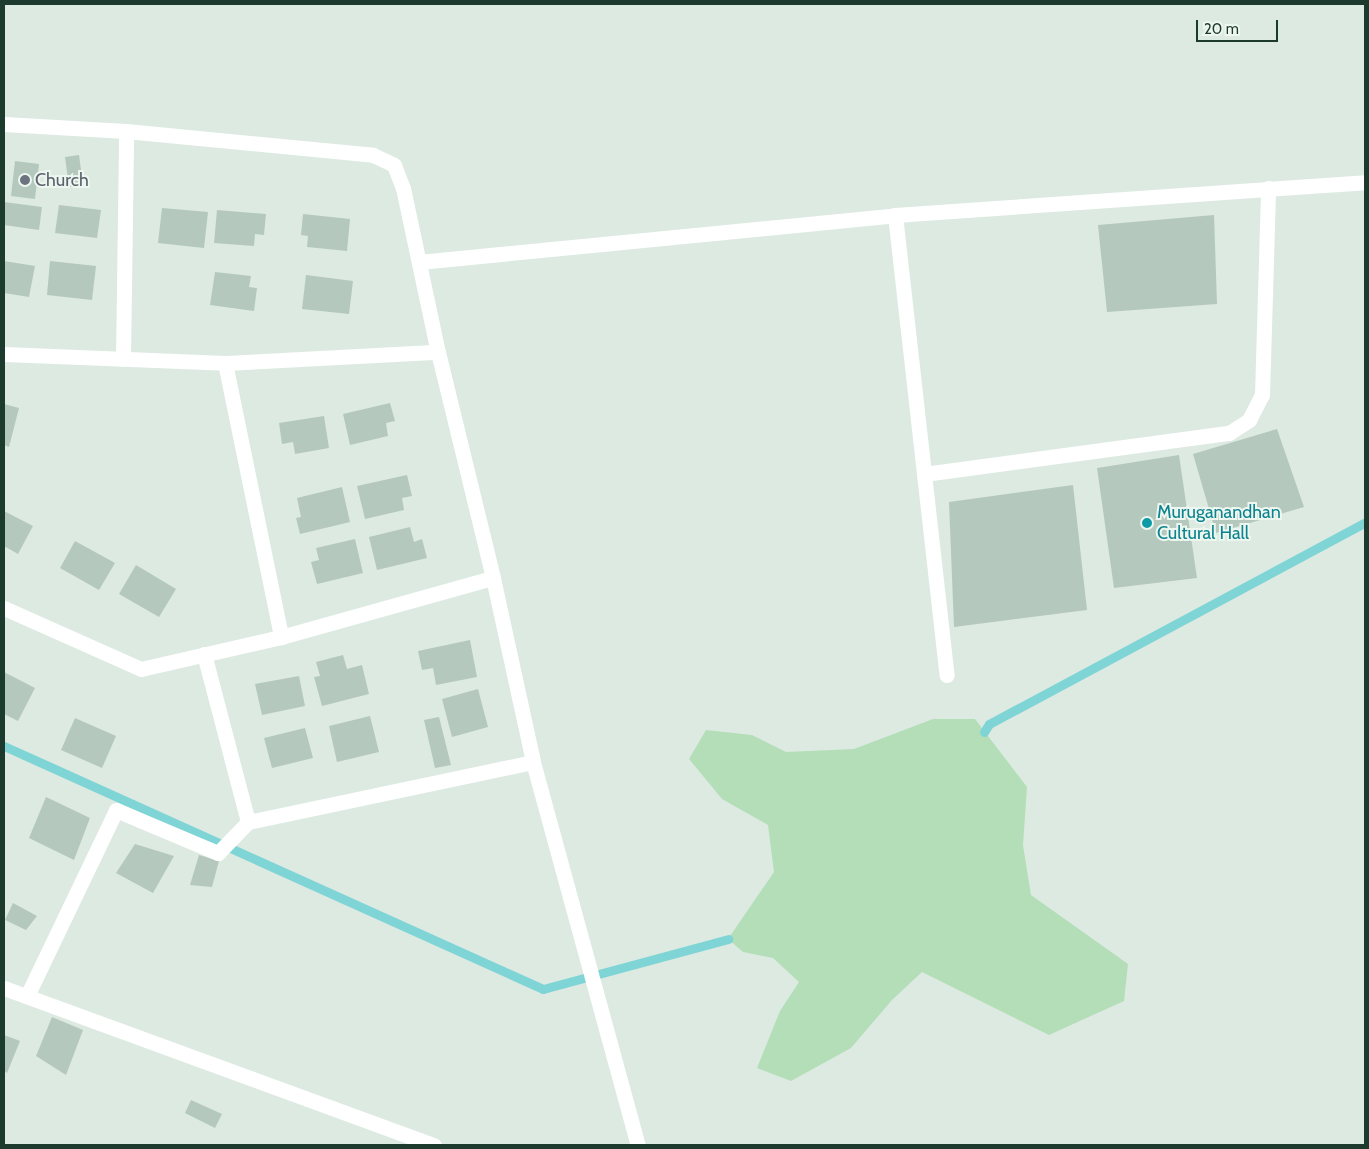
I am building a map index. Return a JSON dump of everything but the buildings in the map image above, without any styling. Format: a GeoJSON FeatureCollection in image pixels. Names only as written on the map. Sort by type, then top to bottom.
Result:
{"type":"FeatureCollection","features":[{"type":"Feature","properties":{"kind":"street"},"geometry":{"type":"LineString","coordinates":[[4,124],[126,131],[373,155],[394,165],[403,188],[438,352],[494,578],[533,762],[638,1145]]}},
{"type":"Feature","properties":{"kind":"street"},"geometry":{"type":"LineString","coordinates":[[123,359],[126,131]]}},
{"type":"Feature","properties":{"kind":"street"},"geometry":{"type":"LineString","coordinates":[[419,262],[895,215],[1365,182]]}},
{"type":"Feature","properties":{"kind":"street"},"geometry":{"type":"LineString","coordinates":[[924,474],[1230,433],[1249,420],[1262,394],[1268,188]]}},
{"type":"Feature","properties":{"kind":"street"},"geometry":{"type":"LineString","coordinates":[[895,215],[947,674]]}},
{"type":"Feature","properties":{"kind":"street"},"geometry":{"type":"LineString","coordinates":[[4,354],[225,363],[438,352]]}},
{"type":"Feature","properties":{"kind":"street"},"geometry":{"type":"LineString","coordinates":[[225,363],[281,637]]}},
{"type":"Feature","properties":{"kind":"street"},"geometry":{"type":"LineString","coordinates":[[4,608],[141,669],[281,637],[494,578]]}},
{"type":"Feature","properties":{"kind":"street"},"geometry":{"type":"LineString","coordinates":[[204,654],[248,822]]}},
{"type":"Feature","properties":{"kind":"street"},"geometry":{"type":"LineString","coordinates":[[27,996],[116,810],[218,853],[248,822],[533,762]]}},
{"type":"Feature","properties":{"kind":"street"},"geometry":{"type":"LineString","coordinates":[[4,988],[434,1145]]}},
{"type":"Feature","properties":{"kind":"green space"},"geometry":{"type":"Polygon","coordinates":[[[933,719],[975,719],[1027,787],[1023,845],[1031,895],[1128,964],[1124,1001],[1049,1035],[922,972],[892,1000],[851,1048],[791,1081],[757,1068],[780,1011],[799,982],[773,958],[743,952],[728,939],[774,872],[768,825],[722,799],[689,759],[706,730],[752,735],[786,752],[854,749],[933,719]]]}},
{"type":"Feature","properties":{"kind":"waterway"},"geometry":{"type":"LineString","coordinates":[[984,732],[989,724],[1365,522]]}},
{"type":"Feature","properties":{"kind":"waterway"},"geometry":{"type":"LineString","coordinates":[[4,746],[543,989],[728,939]]}},
{"type":"Feature","properties":{"kind":"place","name":"Church"},"geometry":{"type":"Point","coordinates":[25,180]}},
{"type":"Feature","properties":{"kind":"place","name":"Muruganandhan Cultural Hall"},"geometry":{"type":"Point","coordinates":[1147,523]}}]}
